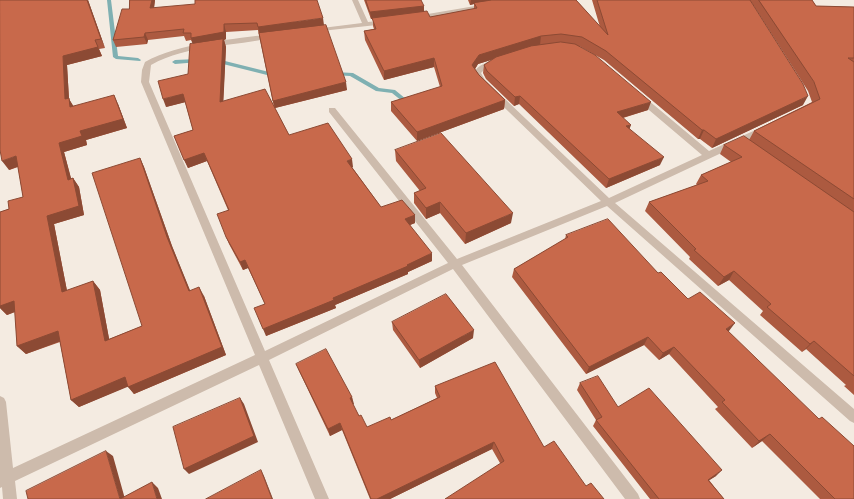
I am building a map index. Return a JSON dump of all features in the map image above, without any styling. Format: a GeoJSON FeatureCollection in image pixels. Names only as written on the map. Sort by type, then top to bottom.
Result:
{"type":"FeatureCollection","features":[{"type":"Feature","properties":{"kind":"street"},"geometry":{"type":"LineString","coordinates":[[355,0],[366,24]]}},
{"type":"Feature","properties":{"kind":"street"},"geometry":{"type":"LineString","coordinates":[[410,18],[497,4]]}},
{"type":"Feature","properties":{"kind":"street"},"geometry":{"type":"LineString","coordinates":[[307,32],[396,20]]}},
{"type":"Feature","properties":{"kind":"street"},"geometry":{"type":"LineString","coordinates":[[284,34],[189,49],[160,58],[148,64],[145,71],[144,82],[322,499]]}},
{"type":"Feature","properties":{"kind":"street"},"geometry":{"type":"LineString","coordinates":[[507,58],[482,67],[477,73],[482,81],[608,202],[854,417]]}},
{"type":"Feature","properties":{"kind":"street"},"geometry":{"type":"LineString","coordinates":[[636,94],[707,154]]}},
{"type":"Feature","properties":{"kind":"street"},"geometry":{"type":"LineString","coordinates":[[332,110],[455,264],[633,499]]}},
{"type":"Feature","properties":{"kind":"street"},"geometry":{"type":"LineString","coordinates":[[4,479],[261,358],[455,264],[608,202],[707,154],[743,142],[773,125]]}},
{"type":"Feature","properties":{"kind":"street"},"geometry":{"type":"LineString","coordinates":[[0,402],[4,479],[10,499]]}},
{"type":"Feature","properties":{"kind":"building"},"geometry":{"type":"Polygon","coordinates":[[[0,0],[87,0],[101,39],[95,40],[98,47],[63,56],[65,99],[69,98],[70,107],[114,95],[123,119],[80,131],[82,136],[59,143],[68,180],[73,178],[79,206],[47,216],[62,292],[93,281],[105,341],[142,326],[92,173],[140,158],[167,237],[189,291],[199,287],[222,347],[128,387],[125,377],[71,400],[58,331],[17,346],[14,301],[0,306],[0,212],[9,209],[8,201],[23,197],[16,156],[2,161],[0,150],[0,0]]]}},
{"type":"Feature","properties":{"kind":"building"},"geometry":{"type":"Polygon","coordinates":[[[130,0],[152,0],[150,8],[195,4],[195,0],[317,0],[323,18],[258,27],[257,23],[224,24],[224,32],[191,38],[191,33],[183,33],[184,29],[145,33],[144,37],[113,40],[122,9],[129,9],[130,0]]]}},
{"type":"Feature","properties":{"kind":"building"},"geometry":{"type":"Polygon","coordinates":[[[366,0],[421,0],[424,6],[370,12],[366,0]]]}},
{"type":"Feature","properties":{"kind":"building"},"geometry":{"type":"Polygon","coordinates":[[[492,0],[576,0],[608,35],[597,0],[750,0],[803,84],[808,96],[716,139],[702,130],[606,51],[582,37],[561,34],[541,36],[479,55],[472,65],[479,75],[505,100],[417,132],[391,102],[442,86],[434,58],[384,71],[364,31],[376,29],[372,18],[427,11],[430,17],[477,8],[474,3],[492,0]]]}},
{"type":"Feature","properties":{"kind":"building"},"geometry":{"type":"Polygon","coordinates":[[[759,0],[812,0],[816,6],[854,7],[854,58],[848,58],[854,62],[854,199],[754,131],[820,99],[814,82],[759,0]]]}},
{"type":"Feature","properties":{"kind":"building"},"geometry":{"type":"Polygon","coordinates":[[[326,25],[346,82],[273,101],[259,33],[326,25]]]}},
{"type":"Feature","properties":{"kind":"building"},"geometry":{"type":"Polygon","coordinates":[[[223,39],[220,102],[265,89],[289,135],[328,123],[352,159],[347,161],[381,207],[402,200],[415,215],[405,219],[432,253],[407,265],[408,266],[333,298],[334,300],[263,329],[254,308],[265,304],[245,260],[240,262],[226,237],[217,214],[229,210],[204,153],[184,160],[174,136],[193,130],[183,94],[163,99],[158,81],[188,74],[190,44],[223,39]]]}},
{"type":"Feature","properties":{"kind":"building"},"geometry":{"type":"Polygon","coordinates":[[[561,42],[575,44],[595,55],[651,102],[617,112],[631,125],[626,126],[664,157],[609,179],[520,96],[515,97],[487,71],[484,65],[496,57],[531,46],[561,42]]]}},
{"type":"Feature","properties":{"kind":"building"},"geometry":{"type":"Polygon","coordinates":[[[441,133],[513,213],[466,233],[440,202],[426,208],[414,193],[426,188],[395,150],[441,133]]]}},
{"type":"Feature","properties":{"kind":"building"},"geometry":{"type":"Polygon","coordinates":[[[744,136],[854,212],[854,376],[814,341],[810,344],[767,307],[771,304],[734,271],[724,277],[694,250],[696,249],[649,202],[708,181],[701,175],[742,157],[724,145],[744,136]]]}},
{"type":"Feature","properties":{"kind":"building"},"geometry":{"type":"Polygon","coordinates":[[[608,219],[658,273],[661,272],[688,299],[700,292],[735,323],[726,329],[819,419],[822,417],[854,446],[854,499],[835,499],[770,434],[759,441],[722,402],[725,400],[674,347],[663,353],[648,337],[589,367],[514,269],[568,237],[566,235],[608,219]]]}},
{"type":"Feature","properties":{"kind":"building"},"geometry":{"type":"Polygon","coordinates":[[[446,294],[474,330],[419,360],[392,322],[446,294]]]}},
{"type":"Feature","properties":{"kind":"building"},"geometry":{"type":"Polygon","coordinates":[[[326,349],[352,397],[350,398],[359,416],[361,415],[367,427],[390,417],[391,420],[440,397],[435,386],[495,362],[544,447],[554,441],[586,486],[591,483],[604,499],[445,499],[504,461],[494,442],[377,499],[371,499],[340,423],[328,429],[296,364],[326,349]]]}},
{"type":"Feature","properties":{"kind":"building"},"geometry":{"type":"Polygon","coordinates":[[[598,376],[618,407],[649,388],[722,470],[708,480],[724,499],[659,499],[596,420],[602,417],[580,383],[598,376]]]}},
{"type":"Feature","properties":{"kind":"building"},"geometry":{"type":"Polygon","coordinates":[[[240,398],[254,436],[184,469],[173,427],[240,398]]]}},
{"type":"Feature","properties":{"kind":"building"},"geometry":{"type":"Polygon","coordinates":[[[106,451],[120,499],[28,499],[26,491],[106,451]]]}},
{"type":"Feature","properties":{"kind":"building"},"geometry":{"type":"Polygon","coordinates":[[[261,470],[272,499],[206,499],[261,470]]]}},
{"type":"Feature","properties":{"kind":"building"},"geometry":{"type":"Polygon","coordinates":[[[152,482],[157,499],[120,499],[152,482]]]}},
{"type":"Feature","properties":{"kind":"waterway"},"geometry":{"type":"LineString","coordinates":[[109,0],[116,57],[138,60]]}},
{"type":"Feature","properties":{"kind":"waterway"},"geometry":{"type":"LineString","coordinates":[[175,62],[197,61]]}},
{"type":"Feature","properties":{"kind":"waterway"},"geometry":{"type":"LineString","coordinates":[[217,61],[275,75]]}},
{"type":"Feature","properties":{"kind":"waterway"},"geometry":{"type":"LineString","coordinates":[[335,74],[351,74],[378,90],[393,91],[409,104]]}}]}
